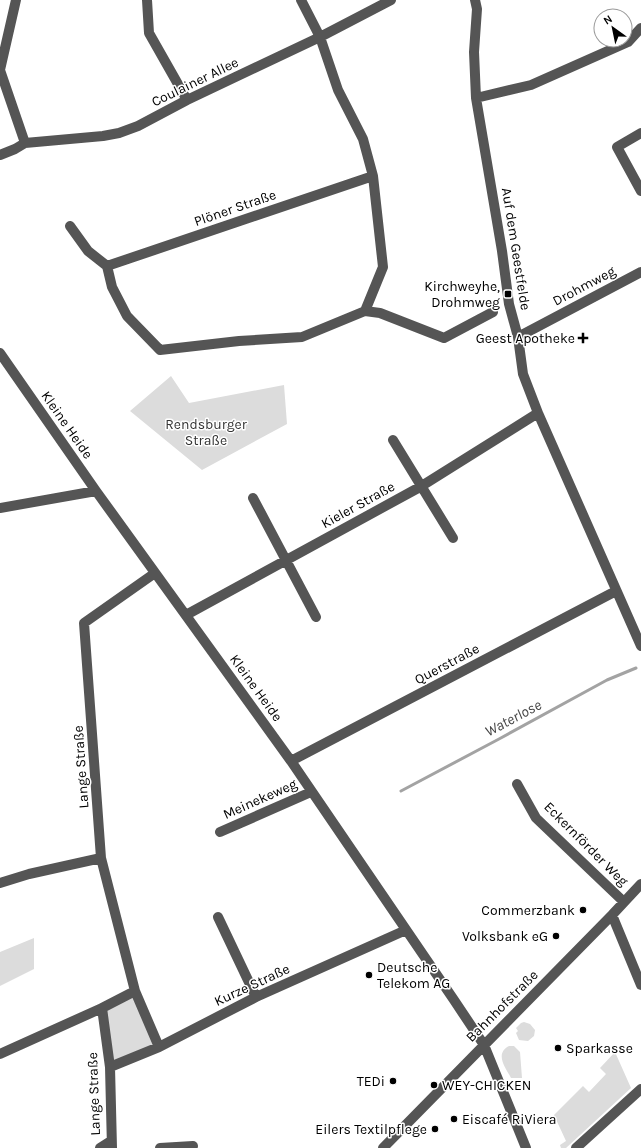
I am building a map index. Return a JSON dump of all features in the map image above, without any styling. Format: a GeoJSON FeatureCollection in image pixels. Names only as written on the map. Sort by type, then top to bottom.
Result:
{"type":"FeatureCollection","features":[{"type":"Feature","properties":{"kind":"street"},"geometry":{"type":"LineString","coordinates":[[16,0],[0,70],[25,143]]}},
{"type":"Feature","properties":{"kind":"street"},"geometry":{"type":"LineString","coordinates":[[147,0],[149,33],[187,100]]}},
{"type":"Feature","properties":{"kind":"street"},"geometry":{"type":"LineString","coordinates":[[301,0],[320,37],[338,90],[363,138],[373,176],[383,267],[365,311]]}},
{"type":"Feature","properties":{"kind":"street","name":"Coulainer Allee"},"geometry":{"type":"LineString","coordinates":[[0,155],[25,143],[103,136],[119,133],[144,123],[187,100],[320,37],[391,0]]}},
{"type":"Feature","properties":{"kind":"street","name":"Auf dem Geestfelde"},"geometry":{"type":"LineString","coordinates":[[475,0],[477,8],[474,52],[476,98],[502,251],[509,304],[518,337],[523,374],[538,413],[641,646]]}},
{"type":"Feature","properties":{"kind":"street"},"geometry":{"type":"LineString","coordinates":[[476,98],[531,85],[628,42],[641,28]]}},
{"type":"Feature","properties":{"kind":"street"},"geometry":{"type":"LineString","coordinates":[[641,133],[617,147],[641,192]]}},
{"type":"Feature","properties":{"kind":"street","name":"Plöner Straße"},"geometry":{"type":"LineString","coordinates":[[107,266],[373,176]]}},
{"type":"Feature","properties":{"kind":"street"},"geometry":{"type":"LineString","coordinates":[[70,226],[88,251],[107,266],[112,287],[127,316],[160,350],[239,341],[302,337],[365,311],[380,313],[444,338],[493,312]]}},
{"type":"Feature","properties":{"kind":"street","name":"Drohmweg"},"geometry":{"type":"LineString","coordinates":[[518,337],[641,272]]}},
{"type":"Feature","properties":{"kind":"street","name":"Kleine Heide"},"geometry":{"type":"LineString","coordinates":[[2,358],[291,761],[484,1045],[526,1148]]}},
{"type":"Feature","properties":{"kind":"street","name":"Kieler Straße"},"geometry":{"type":"LineString","coordinates":[[186,614],[420,486],[538,413]]}},
{"type":"Feature","properties":{"kind":"street"},"geometry":{"type":"LineString","coordinates":[[393,440],[452,538]]}},
{"type":"Feature","properties":{"kind":"street"},"geometry":{"type":"LineString","coordinates":[[0,508],[96,491]]}},
{"type":"Feature","properties":{"kind":"street"},"geometry":{"type":"LineString","coordinates":[[253,498],[316,616]]}},
{"type":"Feature","properties":{"kind":"street","name":"Lange Straße"},"geometry":{"type":"LineString","coordinates":[[155,572],[84,623],[101,858],[135,991],[159,1047]]}},
{"type":"Feature","properties":{"kind":"street","name":"Querstraße"},"geometry":{"type":"LineString","coordinates":[[291,761],[616,591]]}},
{"type":"Feature","properties":{"kind":"street","name":"Eckernförder Weg"},"geometry":{"type":"LineString","coordinates":[[517,784],[536,818],[624,902]]}},
{"type":"Feature","properties":{"kind":"street","name":"Meinekeweg"},"geometry":{"type":"LineString","coordinates":[[220,832],[311,792]]}},
{"type":"Feature","properties":{"kind":"street"},"geometry":{"type":"LineString","coordinates":[[0,883],[29,874],[101,858]]}},
{"type":"Feature","properties":{"kind":"street","name":"Bahnhofstraße"},"geometry":{"type":"LineString","coordinates":[[383,1148],[641,884]]}},
{"type":"Feature","properties":{"kind":"street"},"geometry":{"type":"LineString","coordinates":[[612,915],[641,985]]}},
{"type":"Feature","properties":{"kind":"street"},"geometry":{"type":"LineString","coordinates":[[218,916],[256,998]]}},
{"type":"Feature","properties":{"kind":"street","name":"Kurze Straße"},"geometry":{"type":"LineString","coordinates":[[110,1068],[159,1047],[256,998],[406,930]]}},
{"type":"Feature","properties":{"kind":"street"},"geometry":{"type":"LineString","coordinates":[[0,1054],[102,1008],[135,991]]}},
{"type":"Feature","properties":{"kind":"street","name":"Lange Straße"},"geometry":{"type":"LineString","coordinates":[[102,1008],[110,1068],[108,1145]]}},
{"type":"Feature","properties":{"kind":"street"},"geometry":{"type":"LineString","coordinates":[[576,1148],[641,1090]]}},
{"type":"Feature","properties":{"kind":"street"},"geometry":{"type":"LineString","coordinates":[[160,1148],[193,1146]]}},
{"type":"Feature","properties":{"kind":"green space","name":"Rendsburger Straße"},"geometry":{"type":"Polygon","coordinates":[[[171,376],[189,403],[284,385],[287,424],[202,470],[130,411],[171,376]]]}},
{"type":"Feature","properties":{"kind":"green space"},"geometry":{"type":"Polygon","coordinates":[[[34,938],[34,969],[0,986],[0,952],[34,938]]]}},
{"type":"Feature","properties":{"kind":"green space"},"geometry":{"type":"Polygon","coordinates":[[[133,994],[157,1046],[111,1065],[103,1008],[133,994]]]}},
{"type":"Feature","properties":{"kind":"green space"},"geometry":{"type":"Polygon","coordinates":[[[524,1022],[530,1024],[535,1030],[534,1036],[528,1041],[519,1040],[516,1033],[518,1031],[516,1028],[524,1022]]]}},
{"type":"Feature","properties":{"kind":"green space"},"geometry":{"type":"Polygon","coordinates":[[[509,1046],[514,1046],[520,1052],[522,1078],[511,1078],[504,1066],[502,1061],[502,1053],[509,1046]]]}},
{"type":"Feature","properties":{"kind":"green space"},"geometry":{"type":"Polygon","coordinates":[[[615,1052],[631,1088],[566,1148],[561,1148],[560,1145],[566,1141],[554,1115],[583,1086],[589,1092],[606,1074],[600,1068],[615,1052]]]}},
{"type":"Feature","properties":{"kind":"waterway","name":"Waterlose"},"geometry":{"type":"LineString","coordinates":[[401,791],[607,680],[636,668]]}},
{"type":"Feature","properties":{"kind":"place","name":"Kirchweyhe, Drohmweg"},"geometry":{"type":"Point","coordinates":[508,294]}},
{"type":"Feature","properties":{"kind":"place","name":"Geest Apotheke"},"geometry":{"type":"Point","coordinates":[583,338]}},
{"type":"Feature","properties":{"kind":"place","name":"Commerzbank"},"geometry":{"type":"Point","coordinates":[583,910]}},
{"type":"Feature","properties":{"kind":"place","name":"Volksbank eG"},"geometry":{"type":"Point","coordinates":[556,936]}},
{"type":"Feature","properties":{"kind":"place","name":"Deutsche Telekom AG"},"geometry":{"type":"Point","coordinates":[369,975]}},
{"type":"Feature","properties":{"kind":"place","name":"Sparkasse"},"geometry":{"type":"Point","coordinates":[558,1048]}},
{"type":"Feature","properties":{"kind":"place","name":"TEDi"},"geometry":{"type":"Point","coordinates":[393,1081]}},
{"type":"Feature","properties":{"kind":"place","name":"WEY-CHICKEN"},"geometry":{"type":"Point","coordinates":[434,1085]}},
{"type":"Feature","properties":{"kind":"place","name":"Eiscafé RiViera"},"geometry":{"type":"Point","coordinates":[454,1119]}},
{"type":"Feature","properties":{"kind":"place","name":"Eilers Textilpflege"},"geometry":{"type":"Point","coordinates":[435,1129]}}]}
